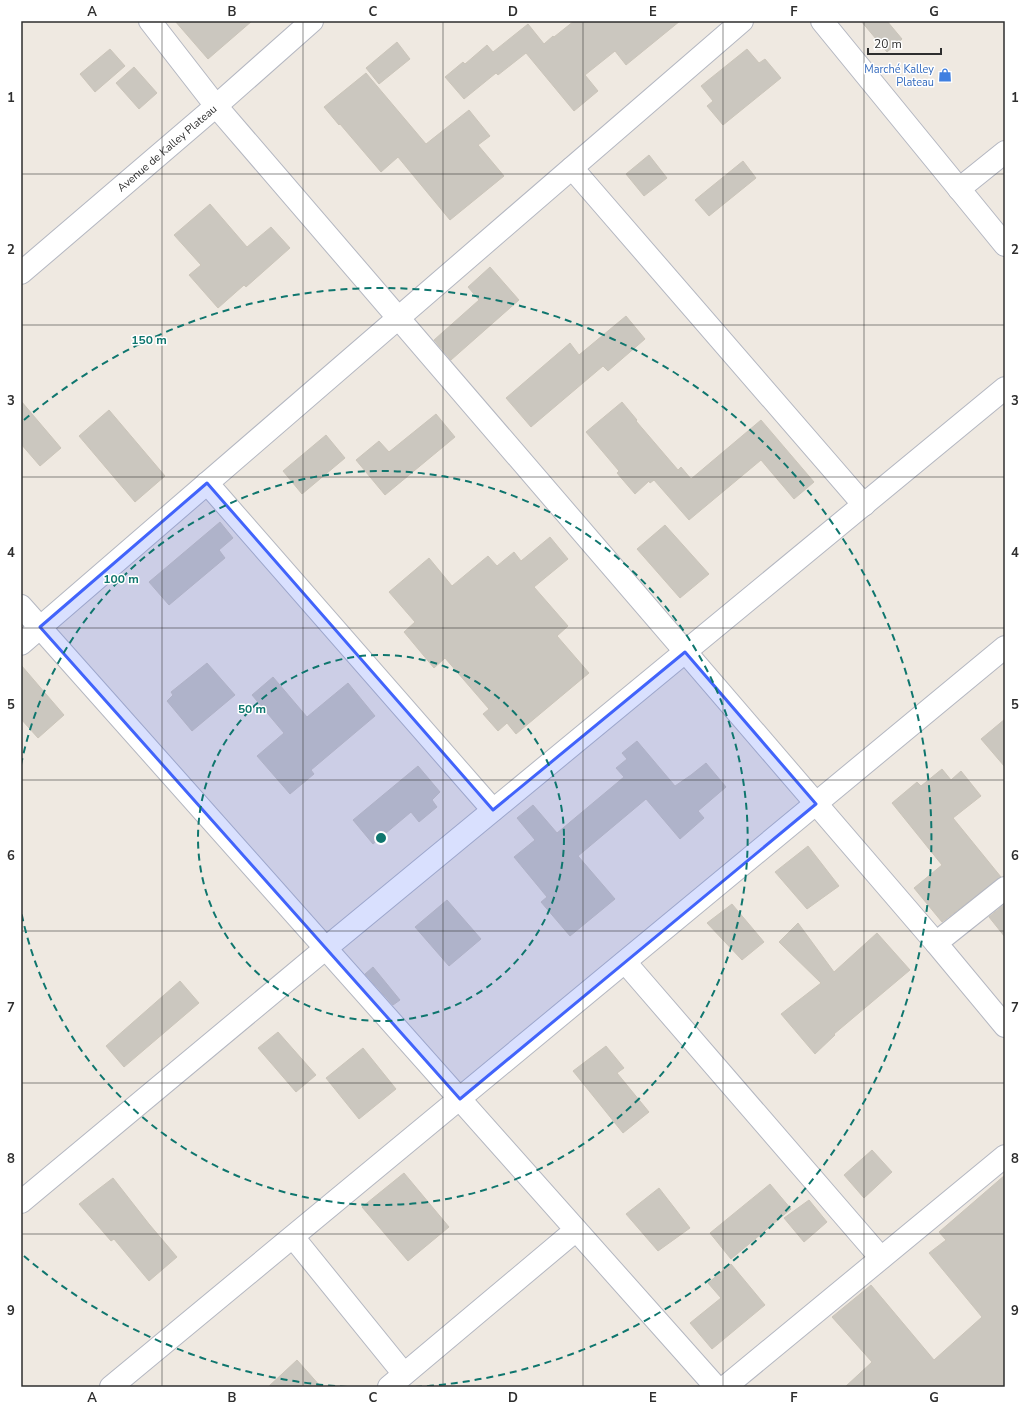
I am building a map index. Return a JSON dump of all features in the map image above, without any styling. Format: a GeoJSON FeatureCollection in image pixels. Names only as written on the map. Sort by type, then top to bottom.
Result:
{"type":"FeatureCollection","features":[{"type":"Feature","properties":{"kind":"street"},"geometry":{"type":"LineString","coordinates":[[150,21],[216,106],[936,943],[1005,1026]]}},
{"type":"Feature","properties":{"kind":"street","name":"Avenue de Kalley Plateau"},"geometry":{"type":"LineString","coordinates":[[21,273],[216,106],[312,21]]}},
{"type":"Feature","properties":{"kind":"street"},"geometry":{"type":"LineString","coordinates":[[21,644],[742,21]]}},
{"type":"Feature","properties":{"kind":"street"},"geometry":{"type":"LineString","coordinates":[[822,21],[1005,245]]}},
{"type":"Feature","properties":{"kind":"street"},"geometry":{"type":"LineString","coordinates":[[959,189],[1005,152]]}},
{"type":"Feature","properties":{"kind":"street"},"geometry":{"type":"LineString","coordinates":[[572,168],[864,505]]}},
{"type":"Feature","properties":{"kind":"street"},"geometry":{"type":"LineString","coordinates":[[21,1202],[326,948],[1005,388]]}},
{"type":"Feature","properties":{"kind":"street"},"geometry":{"type":"LineString","coordinates":[[207,483],[493,810]]}},
{"type":"Feature","properties":{"kind":"street"},"geometry":{"type":"LineString","coordinates":[[21,606],[716,1387]]}},
{"type":"Feature","properties":{"kind":"street"},"geometry":{"type":"LineString","coordinates":[[112,1387],[1005,647]]}},
{"type":"Feature","properties":{"kind":"street"},"geometry":{"type":"LineString","coordinates":[[936,943],[1005,888]]}},
{"type":"Feature","properties":{"kind":"street"},"geometry":{"type":"LineString","coordinates":[[624,962],[881,1258]]}},
{"type":"Feature","properties":{"kind":"street"},"geometry":{"type":"LineString","coordinates":[[725,1387],[1005,1156]]}},
{"type":"Feature","properties":{"kind":"street"},"geometry":{"type":"LineString","coordinates":[[293,1237],[396,1381],[576,1230]]}},
{"type":"Feature","properties":{"kind":"highlighted area"},"geometry":{"type":"Polygon","coordinates":[[[207,483],[493,810],[685,652],[816,804],[460,1099],[40,627],[207,483]]]}},
{"type":"Feature","properties":{"kind":"building"},"geometry":{"type":"Polygon","coordinates":[[[175,21],[252,21],[208,59],[175,21]]]}},
{"type":"Feature","properties":{"kind":"building"},"geometry":{"type":"Polygon","coordinates":[[[574,21],[680,21],[626,65],[615,51],[585,75],[598,91],[574,111],[526,53],[498,75],[496,73],[464,99],[445,77],[463,62],[465,64],[487,45],[493,52],[528,24],[544,44],[574,21]]]}},
{"type":"Feature","properties":{"kind":"building"},"geometry":{"type":"Polygon","coordinates":[[[861,21],[887,21],[902,39],[887,52],[861,21]]]}},
{"type":"Feature","properties":{"kind":"building"},"geometry":{"type":"Polygon","coordinates":[[[397,42],[410,59],[379,84],[366,68],[397,42]]]}},
{"type":"Feature","properties":{"kind":"building"},"geometry":{"type":"Polygon","coordinates":[[[110,49],[125,66],[95,92],[80,74],[110,49]]]}},
{"type":"Feature","properties":{"kind":"building"},"geometry":{"type":"Polygon","coordinates":[[[747,49],[759,63],[765,59],[781,78],[723,125],[707,106],[713,101],[701,86],[747,49]]]}},
{"type":"Feature","properties":{"kind":"building"},"geometry":{"type":"Polygon","coordinates":[[[134,67],[157,93],[139,109],[116,83],[134,67]]]}},
{"type":"Feature","properties":{"kind":"building"},"geometry":{"type":"Polygon","coordinates":[[[366,73],[426,144],[469,110],[490,136],[478,145],[504,176],[450,220],[398,157],[381,172],[324,107],[366,73]]]}},
{"type":"Feature","properties":{"kind":"building"},"geometry":{"type":"Polygon","coordinates":[[[649,155],[667,178],[644,196],[626,174],[649,155]]]}},
{"type":"Feature","properties":{"kind":"building"},"geometry":{"type":"Polygon","coordinates":[[[743,161],[756,178],[709,216],[695,200],[743,161]]]}},
{"type":"Feature","properties":{"kind":"building"},"geometry":{"type":"Polygon","coordinates":[[[210,204],[247,247],[271,227],[290,248],[246,287],[244,285],[218,308],[189,275],[201,265],[174,235],[210,204]]]}},
{"type":"Feature","properties":{"kind":"building"},"geometry":{"type":"Polygon","coordinates":[[[490,267],[519,300],[451,360],[434,340],[479,300],[468,287],[490,267]]]}},
{"type":"Feature","properties":{"kind":"building"},"geometry":{"type":"Polygon","coordinates":[[[626,316],[645,339],[608,371],[603,366],[531,427],[506,398],[570,343],[579,355],[626,316]]]}},
{"type":"Feature","properties":{"kind":"building"},"geometry":{"type":"Polygon","coordinates":[[[21,401],[61,448],[40,466],[21,444],[21,401]]]}},
{"type":"Feature","properties":{"kind":"building"},"geometry":{"type":"Polygon","coordinates":[[[622,402],[637,420],[636,421],[678,470],[681,467],[691,479],[761,420],[814,482],[794,499],[761,460],[689,520],[654,480],[650,483],[649,481],[635,494],[617,473],[619,471],[586,432],[622,402]]]}},
{"type":"Feature","properties":{"kind":"building"},"geometry":{"type":"Polygon","coordinates":[[[109,410],[165,476],[135,502],[79,436],[109,410]]]}},
{"type":"Feature","properties":{"kind":"building"},"geometry":{"type":"Polygon","coordinates":[[[436,414],[455,437],[385,495],[356,460],[379,441],[389,452],[436,414]]]}},
{"type":"Feature","properties":{"kind":"building"},"geometry":{"type":"Polygon","coordinates":[[[326,435],[345,458],[302,494],[283,471],[326,435]]]}},
{"type":"Feature","properties":{"kind":"building"},"geometry":{"type":"Polygon","coordinates":[[[220,522],[233,538],[219,550],[225,558],[169,605],[149,582],[220,522]]]}},
{"type":"Feature","properties":{"kind":"building"},"geometry":{"type":"Polygon","coordinates":[[[665,525],[709,574],[680,598],[637,549],[665,525]]]}},
{"type":"Feature","properties":{"kind":"building"},"geometry":{"type":"Polygon","coordinates":[[[550,537],[568,559],[534,587],[568,626],[557,636],[589,673],[516,734],[507,723],[498,731],[483,714],[489,709],[445,658],[434,668],[404,632],[415,622],[389,592],[429,558],[452,586],[488,556],[497,566],[514,552],[521,561],[550,537]]]}},
{"type":"Feature","properties":{"kind":"building"},"geometry":{"type":"Polygon","coordinates":[[[207,663],[235,695],[192,731],[167,701],[173,695],[171,692],[207,663]]]}},
{"type":"Feature","properties":{"kind":"building"},"geometry":{"type":"Polygon","coordinates":[[[21,665],[64,715],[38,738],[21,719],[21,665]]]}},
{"type":"Feature","properties":{"kind":"building"},"geometry":{"type":"Polygon","coordinates":[[[273,677],[307,717],[348,683],[375,716],[311,770],[314,774],[290,794],[257,756],[284,733],[252,695],[273,677]]]}},
{"type":"Feature","properties":{"kind":"building"},"geometry":{"type":"Polygon","coordinates":[[[1005,719],[1005,767],[981,739],[1005,719]]]}},
{"type":"Feature","properties":{"kind":"building"},"geometry":{"type":"Polygon","coordinates":[[[637,741],[675,786],[706,763],[726,787],[698,811],[704,818],[680,839],[646,799],[578,856],[615,899],[570,936],[541,902],[547,897],[514,857],[535,840],[517,818],[533,805],[557,833],[624,777],[616,768],[627,759],[622,753],[637,741]]]}},
{"type":"Feature","properties":{"kind":"building"},"geometry":{"type":"Polygon","coordinates":[[[418,766],[440,792],[432,800],[437,807],[419,822],[411,812],[373,844],[353,820],[418,766]]]}},
{"type":"Feature","properties":{"kind":"building"},"geometry":{"type":"Polygon","coordinates":[[[942,769],[951,780],[961,771],[981,796],[953,818],[1001,877],[942,922],[914,888],[942,865],[892,803],[917,782],[921,786],[942,769]]]}},
{"type":"Feature","properties":{"kind":"building"},"geometry":{"type":"Polygon","coordinates":[[[808,846],[839,886],[807,909],[775,872],[808,846]]]}},
{"type":"Feature","properties":{"kind":"building"},"geometry":{"type":"Polygon","coordinates":[[[447,900],[481,939],[449,966],[415,927],[447,900]]]}},
{"type":"Feature","properties":{"kind":"building"},"geometry":{"type":"Polygon","coordinates":[[[732,904],[764,942],[742,960],[707,923],[732,904]]]}},
{"type":"Feature","properties":{"kind":"building"},"geometry":{"type":"Polygon","coordinates":[[[1005,904],[1005,937],[989,917],[1005,904]]]}},
{"type":"Feature","properties":{"kind":"building"},"geometry":{"type":"Polygon","coordinates":[[[798,923],[834,972],[877,933],[910,970],[834,1034],[835,1035],[815,1054],[781,1014],[821,983],[779,942],[798,923]]]}},
{"type":"Feature","properties":{"kind":"building"},"geometry":{"type":"Polygon","coordinates":[[[373,967],[400,1000],[393,1005],[365,974],[373,967]]]}},
{"type":"Feature","properties":{"kind":"building"},"geometry":{"type":"Polygon","coordinates":[[[180,981],[199,1003],[124,1067],[106,1046],[180,981]]]}},
{"type":"Feature","properties":{"kind":"building"},"geometry":{"type":"Polygon","coordinates":[[[278,1032],[316,1075],[296,1092],[258,1048],[278,1032]]]}},
{"type":"Feature","properties":{"kind":"building"},"geometry":{"type":"Polygon","coordinates":[[[606,1046],[624,1068],[617,1073],[649,1112],[623,1133],[573,1071],[606,1046]]]}},
{"type":"Feature","properties":{"kind":"building"},"geometry":{"type":"Polygon","coordinates":[[[363,1048],[396,1089],[359,1119],[326,1078],[363,1048]]]}},
{"type":"Feature","properties":{"kind":"building"},"geometry":{"type":"Polygon","coordinates":[[[872,1150],[892,1172],[864,1198],[844,1175],[872,1150]]]}},
{"type":"Feature","properties":{"kind":"building"},"geometry":{"type":"Polygon","coordinates":[[[404,1173],[449,1227],[408,1261],[362,1207],[404,1173]]]}},
{"type":"Feature","properties":{"kind":"building"},"geometry":{"type":"Polygon","coordinates":[[[1005,1175],[1005,1387],[845,1387],[872,1362],[832,1317],[871,1285],[934,1360],[982,1317],[929,1253],[946,1240],[939,1232],[1005,1175]]]}},
{"type":"Feature","properties":{"kind":"building"},"geometry":{"type":"Polygon","coordinates":[[[113,1178],[177,1257],[149,1281],[114,1239],[111,1241],[79,1204],[113,1178]]]}},
{"type":"Feature","properties":{"kind":"building"},"geometry":{"type":"Polygon","coordinates":[[[770,1184],[791,1209],[731,1259],[710,1233],[770,1184]]]}},
{"type":"Feature","properties":{"kind":"building"},"geometry":{"type":"Polygon","coordinates":[[[659,1188],[690,1228],[658,1251],[626,1214],[659,1188]]]}},
{"type":"Feature","properties":{"kind":"building"},"geometry":{"type":"Polygon","coordinates":[[[809,1200],[827,1222],[804,1242],[784,1218],[809,1200]]]}},
{"type":"Feature","properties":{"kind":"building"},"geometry":{"type":"Polygon","coordinates":[[[731,1264],[765,1305],[712,1349],[690,1323],[721,1298],[708,1283],[731,1264]]]}},
{"type":"Feature","properties":{"kind":"building"},"geometry":{"type":"Polygon","coordinates":[[[297,1360],[321,1387],[268,1387],[297,1360]]]}},
{"type":"Feature","properties":{"kind":"place","name":"Marché Kalley Plateau"},"geometry":{"type":"Point","coordinates":[945,75]}}]}
